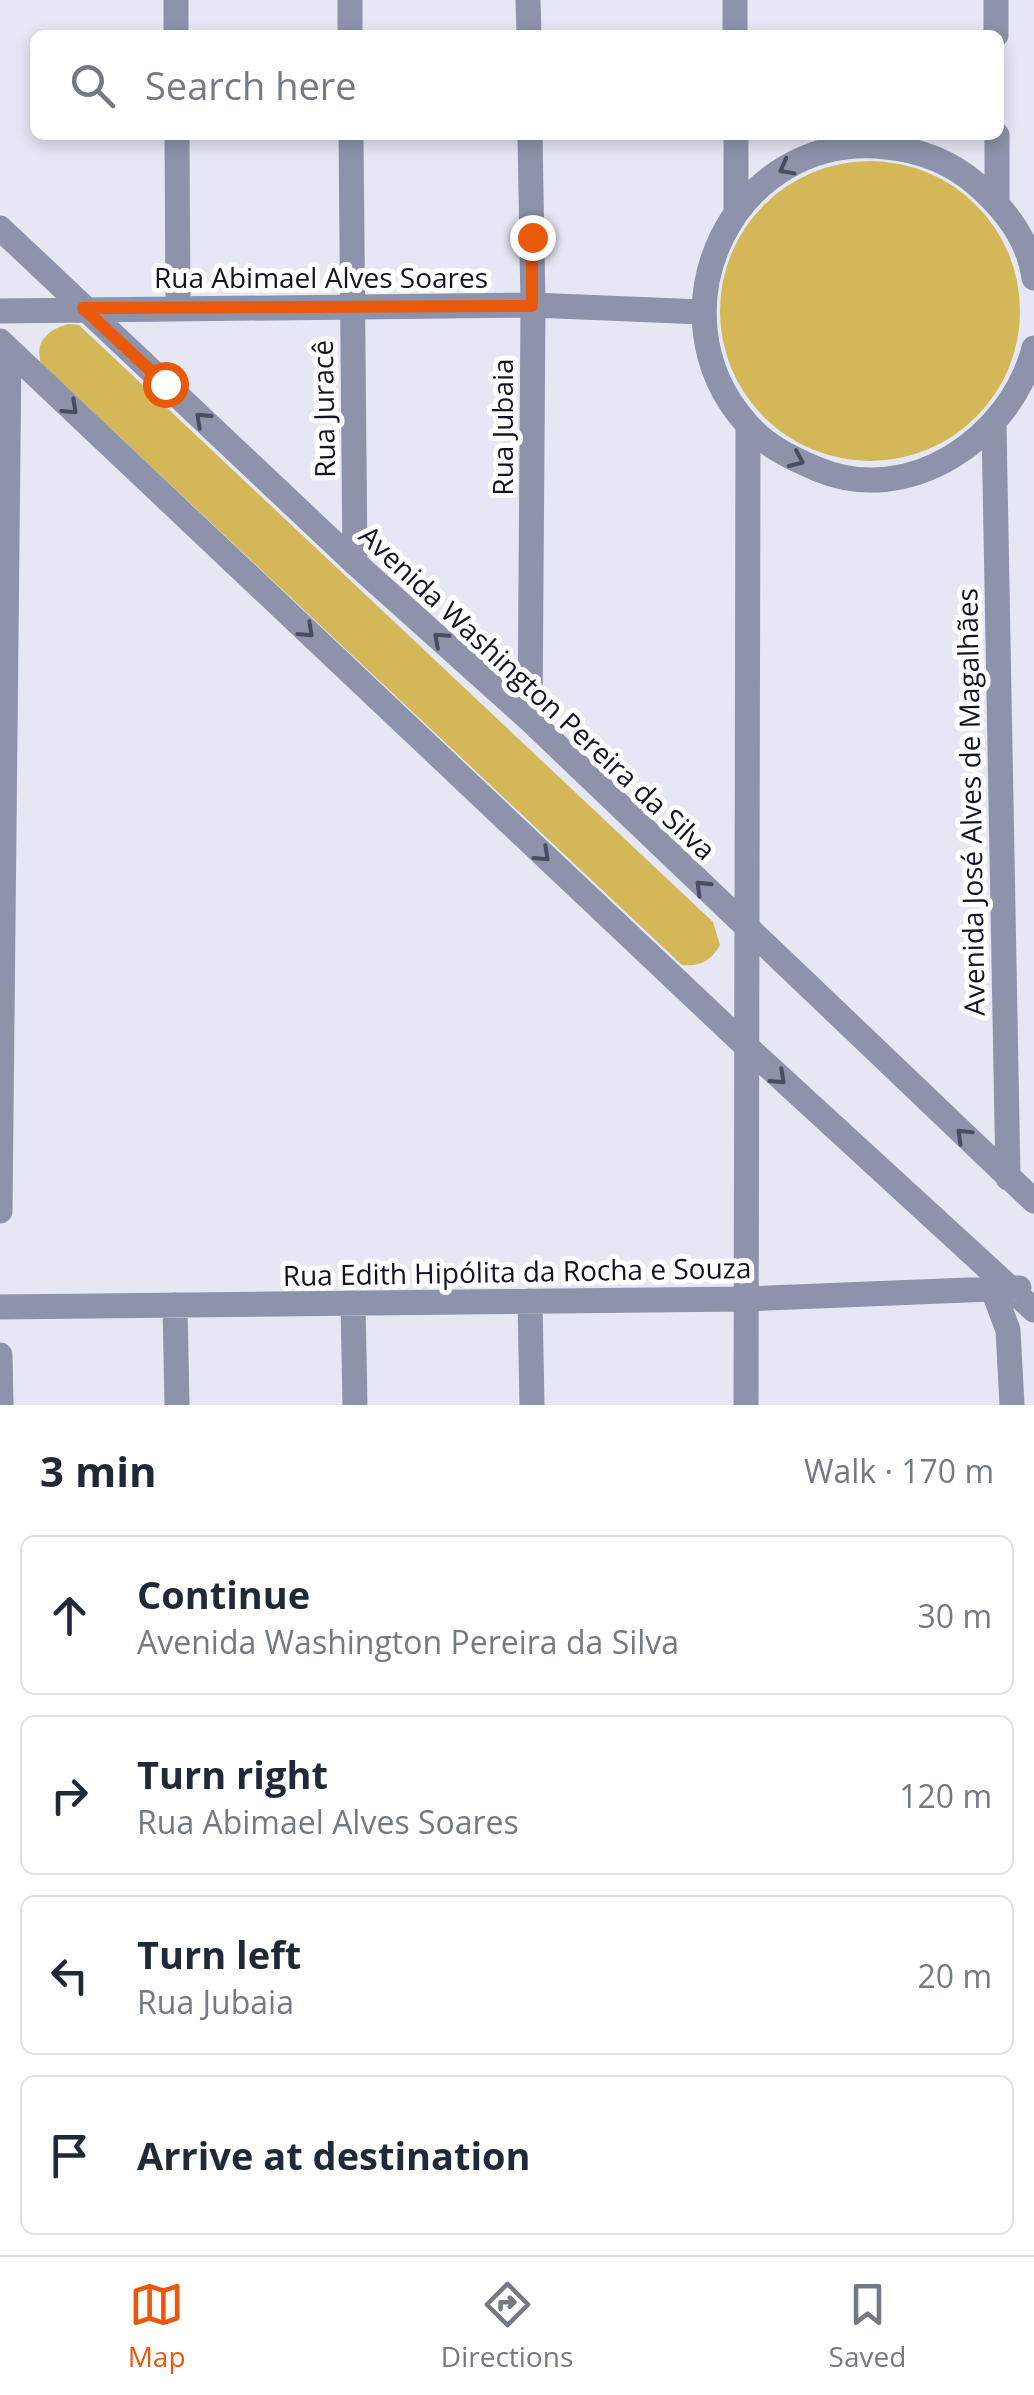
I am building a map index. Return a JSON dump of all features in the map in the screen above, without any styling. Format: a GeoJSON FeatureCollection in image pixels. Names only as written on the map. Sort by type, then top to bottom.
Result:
{"type":"FeatureCollection","features":[{"type":"Feature","properties":{"kind":"street"},"geometry":{"type":"LineString","coordinates":[[176,0],[176,30]]}},
{"type":"Feature","properties":{"kind":"street"},"geometry":{"type":"LineString","coordinates":[[350,0],[350,30]]}},
{"type":"Feature","properties":{"kind":"street"},"geometry":{"type":"LineString","coordinates":[[528,0],[529,30]]}},
{"type":"Feature","properties":{"kind":"street"},"geometry":{"type":"LineString","coordinates":[[735,0],[736,30]]}},
{"type":"Feature","properties":{"kind":"street"},"geometry":{"type":"LineString","coordinates":[[996,0],[996,30]]}},
{"type":"Feature","properties":{"kind":"street"},"geometry":{"type":"LineString","coordinates":[[177,140],[178,309]]}},
{"type":"Feature","properties":{"kind":"street","name":"Rua Juracê"},"geometry":{"type":"LineString","coordinates":[[350,140],[356,562]]}},
{"type":"Feature","properties":{"kind":"street","name":"Rua Jubaia"},"geometry":{"type":"LineString","coordinates":[[530,140],[530,720]]}},
{"type":"Feature","properties":{"kind":"street"},"geometry":{"type":"LineString","coordinates":[[736,140],[736,210]]}},
{"type":"Feature","properties":{"kind":"street"},"geometry":{"type":"LineString","coordinates":[[997,140],[997,202]]}},
{"type":"Feature","properties":{"kind":"street"},"geometry":{"type":"LineString","coordinates":[[1034,278],[1019,234],[997,202],[960,170],[914,150],[865,144],[816,153],[772,176],[736,210],[710,258],[702,312],[708,354],[724,392],[748,426],[784,454],[826,472],[871,478],[916,472],[958,454],[994,425],[1018,391],[1034,348]]}},
{"type":"Feature","properties":{"kind":"street","name":"Avenida Washington Pereira da Silva"},"geometry":{"type":"LineString","coordinates":[[0,228],[530,720],[1034,1202]]}},
{"type":"Feature","properties":{"kind":"street","name":"Rua Abimael Alves Soares"},"geometry":{"type":"LineString","coordinates":[[0,311],[532,306],[702,312]]}},
{"type":"Feature","properties":{"kind":"street"},"geometry":{"type":"LineString","coordinates":[[4,345],[746,1046],[1034,1310]]}},
{"type":"Feature","properties":{"kind":"street"},"geometry":{"type":"LineString","coordinates":[[0,1211],[4,345]]}},
{"type":"Feature","properties":{"kind":"street","name":"Avenida José Alves de Magalhães"},"geometry":{"type":"LineString","coordinates":[[994,425],[1008,1178]]}},
{"type":"Feature","properties":{"kind":"street"},"geometry":{"type":"LineString","coordinates":[[746,1405],[748,426]]}},
{"type":"Feature","properties":{"kind":"street"},"geometry":{"type":"LineString","coordinates":[[1012,1405],[1008,1330],[1013,1289]]}},
{"type":"Feature","properties":{"kind":"street","name":"Rua Edith Hipólita da Rocha e Souza"},"geometry":{"type":"LineString","coordinates":[[0,1307],[744,1299],[1013,1289]]}},
{"type":"Feature","properties":{"kind":"street"},"geometry":{"type":"LineString","coordinates":[[530,1302],[532,1405]]}},
{"type":"Feature","properties":{"kind":"street"},"geometry":{"type":"LineString","coordinates":[[353,1303],[355,1405]]}},
{"type":"Feature","properties":{"kind":"street"},"geometry":{"type":"LineString","coordinates":[[175,1305],[177,1405]]}},
{"type":"Feature","properties":{"kind":"street"},"geometry":{"type":"LineString","coordinates":[[0,1355],[1,1405]]}},
{"type":"Feature","properties":{"kind":"shaded area"},"geometry":{"type":"Polygon","coordinates":[[[870,161],[899,164],[927,173],[976,205],[1008,254],[1017,282],[1017,340],[1008,368],[976,417],[927,449],[899,458],[870,461],[841,458],[813,449],[764,417],[732,368],[723,340],[720,311],[723,282],[732,254],[764,205],[813,173],[841,164],[870,161]]]}},
{"type":"Feature","properties":{"kind":"shaded area"},"geometry":{"type":"Polygon","coordinates":[[[69,324],[79,325],[713,922],[720,945],[713,955],[700,964],[682,965],[41,363],[40,348],[45,337],[69,324]]]}},
{"type":"Feature","properties":{"kind":"route"},"geometry":{"type":"LineString","coordinates":[[165,384],[83,308],[532,306],[532,237]]}}]}
